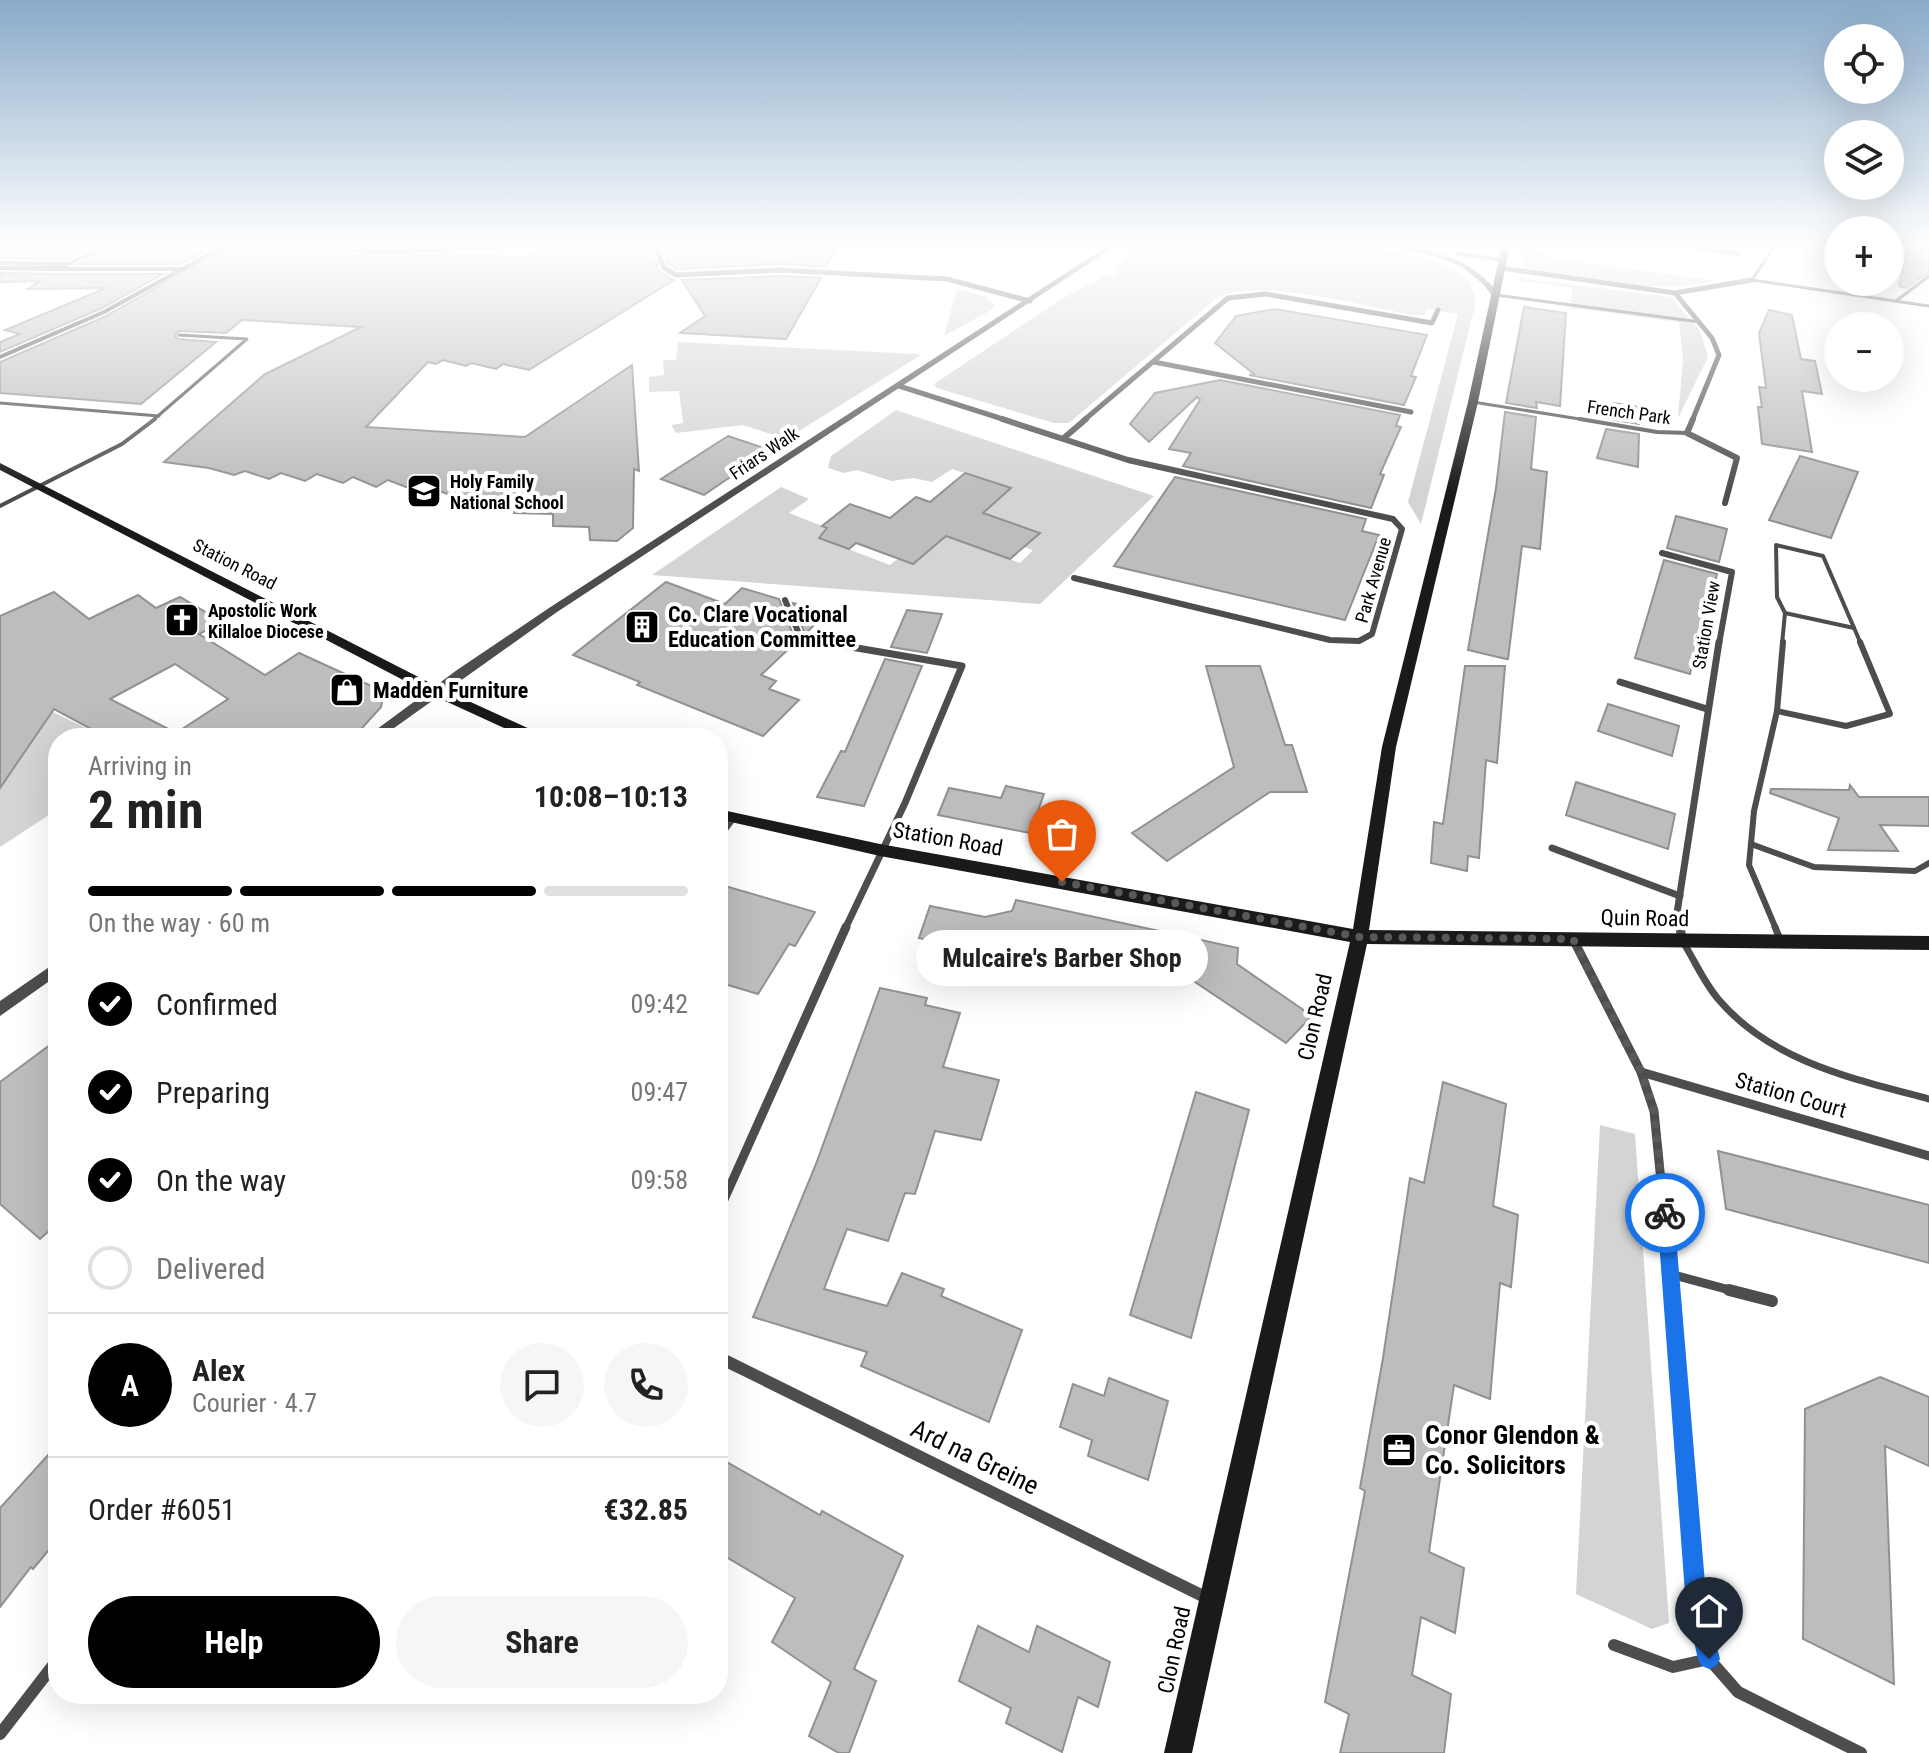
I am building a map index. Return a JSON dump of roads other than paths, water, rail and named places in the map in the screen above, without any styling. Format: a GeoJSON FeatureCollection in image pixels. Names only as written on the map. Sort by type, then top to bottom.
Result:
{"type":"FeatureCollection","features":[{"type":"Feature","properties":{"kind":"main road","name":"Clon Road"},"geometry":{"type":"LineString","coordinates":[[1178,1753],[1360,937],[1389,747],[1489,327]]}},
{"type":"Feature","properties":{"kind":"main road","name":"Station Road"},"geometry":{"type":"LineString","coordinates":[[0,466],[435,691],[516,728]]}},
{"type":"Feature","properties":{"kind":"main road","name":"Station Road"},"geometry":{"type":"LineString","coordinates":[[728,817],[880,850],[1360,937]]}},
{"type":"Feature","properties":{"kind":"main road","name":"Quin Road"},"geometry":{"type":"LineString","coordinates":[[1360,937],[1929,943]]}},
{"type":"Feature","properties":{"kind":"street"},"geometry":{"type":"LineString","coordinates":[[0,357],[70,327]]}},
{"type":"Feature","properties":{"kind":"street","name":"Friars Walk"},"geometry":{"type":"LineString","coordinates":[[385,728],[435,691],[990,327]]}},
{"type":"Feature","properties":{"kind":"street"},"geometry":{"type":"LineString","coordinates":[[1065,437],[1195,327]]}},
{"type":"Feature","properties":{"kind":"street","name":"French Park"},"geometry":{"type":"LineString","coordinates":[[1687,433],[1719,355],[1704,327]]}},
{"type":"Feature","properties":{"kind":"street"},"geometry":{"type":"LineString","coordinates":[[1154,362],[1411,412]]}},
{"type":"Feature","properties":{"kind":"street","name":"Park Avenue"},"geometry":{"type":"LineString","coordinates":[[899,386],[1065,437],[1128,460],[1393,519],[1402,529],[1372,634],[1359,641],[1330,640],[1074,578]]}},
{"type":"Feature","properties":{"kind":"street"},"geometry":{"type":"LineString","coordinates":[[1687,433],[1737,458],[1725,503]]}},
{"type":"Feature","properties":{"kind":"street","name":"Station View"},"geometry":{"type":"LineString","coordinates":[[1662,553],[1732,572],[1707,709],[1677,913],[1682,940]]}},
{"type":"Feature","properties":{"kind":"street"},"geometry":{"type":"LineString","coordinates":[[728,1191],[880,850],[905,803],[962,666],[801,639],[785,600]]}},
{"type":"Feature","properties":{"kind":"street"},"geometry":{"type":"LineString","coordinates":[[1620,682],[1707,709]]}},
{"type":"Feature","properties":{"kind":"street"},"geometry":{"type":"LineString","coordinates":[[1552,848],[1680,896]]}},
{"type":"Feature","properties":{"kind":"street"},"geometry":{"type":"LineString","coordinates":[[1573,939],[1641,1072],[1654,1111],[1697,1607],[1709,1659],[1738,1692],[1861,1753]]}},
{"type":"Feature","properties":{"kind":"street"},"geometry":{"type":"LineString","coordinates":[[0,1010],[48,974]]}},
{"type":"Feature","properties":{"kind":"street","name":"Station Court"},"geometry":{"type":"LineString","coordinates":[[1641,1072],[1929,1156]]}},
{"type":"Feature","properties":{"kind":"street"},"geometry":{"type":"LineString","coordinates":[[1670,1274],[1772,1301]]}},
{"type":"Feature","properties":{"kind":"street","name":"Ard na Greine"},"geometry":{"type":"LineString","coordinates":[[728,1362],[1212,1601]]}},
{"type":"Feature","properties":{"kind":"street"},"geometry":{"type":"LineString","coordinates":[[1614,1645],[1673,1667],[1709,1659]]}},
{"type":"Feature","properties":{"kind":"street"},"geometry":{"type":"LineString","coordinates":[[0,1734],[48,1672]]}},
{"type":"Feature","properties":{"kind":"lane"},"geometry":{"type":"LineString","coordinates":[[0,506],[122,444],[247,339],[179,335]]}},
{"type":"Feature","properties":{"kind":"lane","name":"French Park"},"geometry":{"type":"LineString","coordinates":[[1473,402],[1657,432],[1687,433]]}},
{"type":"Feature","properties":{"kind":"lane"},"geometry":{"type":"LineString","coordinates":[[0,403],[159,416]]}},
{"type":"Feature","properties":{"kind":"lane"},"geometry":{"type":"LineString","coordinates":[[1777,711],[1846,726],[1890,714],[1823,556],[1776,545],[1777,597],[1785,613],[1777,711],[1754,811],[1749,865],[1781,942]]}},
{"type":"Feature","properties":{"kind":"lane"},"geometry":{"type":"LineString","coordinates":[[1785,613],[1854,628]]}},
{"type":"Feature","properties":{"kind":"lane"},"geometry":{"type":"LineString","coordinates":[[1751,844],[1814,867],[1915,871],[1929,863]]}},
{"type":"Feature","properties":{"kind":"lane"},"geometry":{"type":"LineString","coordinates":[[1682,940],[1720,1002],[1754,1034],[1796,1057],[1840,1075],[1929,1099]]}},
{"type":"Feature","properties":{"kind":"place","name":"Holy Family National School"},"geometry":{"type":"Point","coordinates":[424,491]}},
{"type":"Feature","properties":{"kind":"place","name":"Apostolic Work Killaloe Diocese"},"geometry":{"type":"Point","coordinates":[182,620]}},
{"type":"Feature","properties":{"kind":"place","name":"Co. Clare Vocational Education Committee"},"geometry":{"type":"Point","coordinates":[642,627]}},
{"type":"Feature","properties":{"kind":"place","name":"Madden Furniture"},"geometry":{"type":"Point","coordinates":[347,690]}},
{"type":"Feature","properties":{"kind":"place","name":"Mulcaire's Barber Shop"},"geometry":{"type":"Point","coordinates":[1062,882]}},
{"type":"Feature","properties":{"kind":"place","name":"Conor Glendon & Co. Solicitors"},"geometry":{"type":"Point","coordinates":[1399,1450]}}]}
